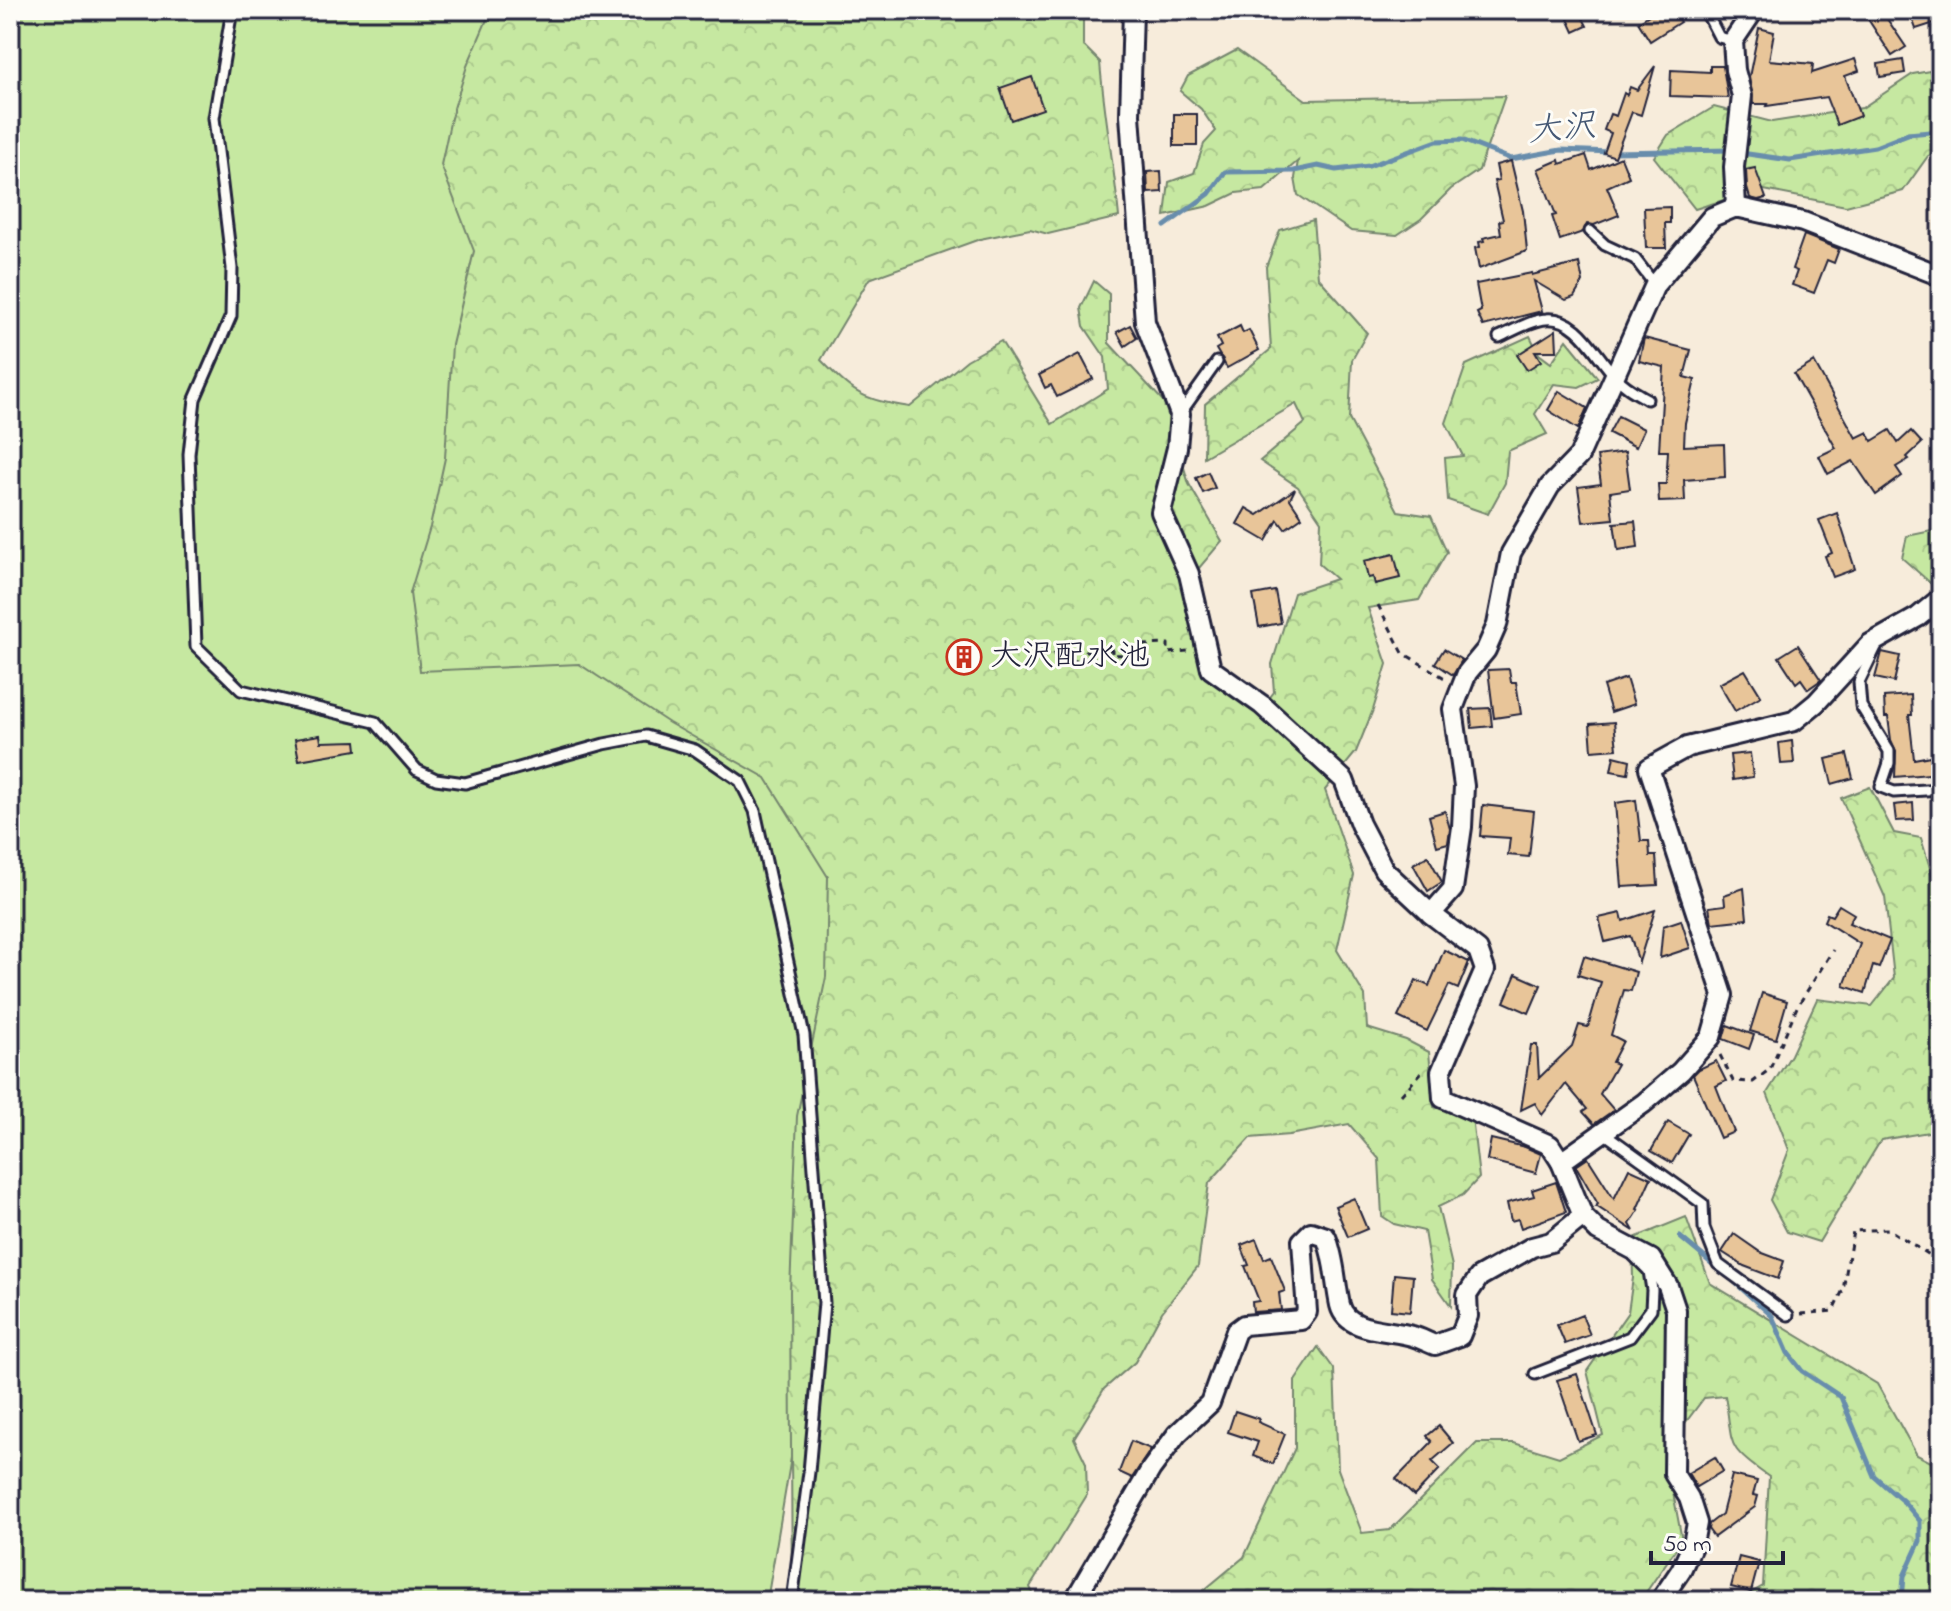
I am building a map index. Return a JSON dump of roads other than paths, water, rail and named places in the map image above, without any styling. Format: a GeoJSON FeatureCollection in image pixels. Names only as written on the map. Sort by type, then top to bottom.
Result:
{"type":"FeatureCollection","features":[{"type":"Feature","properties":{"kind":"street"},"geometry":{"type":"LineString","coordinates":[[1133,10],[1130,115],[1145,322],[1180,414],[1177,448],[1161,512],[1189,574],[1211,669],[1262,705],[1344,780],[1360,824],[1384,870],[1431,914],[1478,950],[1485,970],[1441,1072],[1443,1098],[1550,1145],[1561,1162],[1583,1216],[1598,1231],[1651,1259],[1668,1286],[1676,1310],[1674,1474],[1689,1498],[1697,1523],[1693,1544],[1681,1570],[1660,1601]]}},
{"type":"Feature","properties":{"kind":"street"},"geometry":{"type":"LineString","coordinates":[[1736,207],[1734,167],[1742,96],[1735,70],[1733,41],[1754,10]]}},
{"type":"Feature","properties":{"kind":"street"},"geometry":{"type":"LineString","coordinates":[[1431,914],[1453,889],[1462,827],[1464,786],[1453,709],[1467,673],[1486,650],[1497,625],[1511,553],[1550,486],[1579,456],[1655,285],[1712,217],[1736,207],[1803,222],[1941,276]]}},
{"type":"Feature","properties":{"kind":"street"},"geometry":{"type":"LineString","coordinates":[[1561,1162],[1604,1133],[1681,1071],[1711,1037],[1723,995],[1649,768],[1687,747],[1794,721],[1816,703],[1870,644],[1918,617],[1941,598]]}},
{"type":"Feature","properties":{"kind":"street"},"geometry":{"type":"LineString","coordinates":[[1074,1601],[1151,1469],[1177,1434],[1210,1403],[1236,1331],[1244,1325],[1301,1320],[1307,1312],[1302,1241],[1311,1232],[1326,1237],[1332,1251],[1341,1308],[1349,1320],[1363,1326],[1410,1335],[1435,1345],[1460,1336],[1468,1316],[1467,1295],[1479,1277],[1532,1247],[1551,1242],[1583,1216]]}},
{"type":"Feature","properties":{"kind":"lane"},"geometry":{"type":"LineString","coordinates":[[232,10],[214,118],[232,268],[231,316],[195,399],[189,454],[196,646],[241,690],[375,722],[417,770],[436,779],[465,783],[604,744],[646,736],[695,750],[740,781],[755,811],[804,1035],[824,1303],[809,1472],[792,1601]]}},
{"type":"Feature","properties":{"kind":"lane"},"geometry":{"type":"LineString","coordinates":[[1705,10],[1719,37],[1733,41]]}},
{"type":"Feature","properties":{"kind":"lane"},"geometry":{"type":"LineString","coordinates":[[1590,231],[1605,245],[1635,259],[1655,285]]}},
{"type":"Feature","properties":{"kind":"lane"},"geometry":{"type":"LineString","coordinates":[[1499,337],[1543,319],[1559,319],[1575,327],[1614,375],[1647,399]]}},
{"type":"Feature","properties":{"kind":"lane"},"geometry":{"type":"LineString","coordinates":[[1180,414],[1217,362]]}},
{"type":"Feature","properties":{"kind":"lane"},"geometry":{"type":"LineString","coordinates":[[1880,638],[1859,682],[1861,706],[1889,751],[1889,763],[1881,787],[1894,792],[1941,789]]}},
{"type":"Feature","properties":{"kind":"lane"},"geometry":{"type":"LineString","coordinates":[[1604,1133],[1703,1204],[1704,1228],[1718,1264],[1788,1315]]}},
{"type":"Feature","properties":{"kind":"lane"},"geometry":{"type":"LineString","coordinates":[[1535,1374],[1630,1337],[1651,1309],[1649,1271],[1625,1246]]}},
{"type":"Feature","properties":{"kind":"waterway","name":"大沢"},"geometry":{"type":"LineString","coordinates":[[1741,153],[1790,160],[1875,147],[1908,134],[1941,131]]}},
{"type":"Feature","properties":{"kind":"waterway","name":"大沢"},"geometry":{"type":"LineString","coordinates":[[1165,226],[1209,194],[1225,172],[1294,171],[1318,166],[1336,170],[1369,166],[1437,141],[1462,140],[1511,159],[1561,150],[1732,150]]}},
{"type":"Feature","properties":{"kind":"waterway"},"geometry":{"type":"LineString","coordinates":[[1680,1237],[1716,1267]]}},
{"type":"Feature","properties":{"kind":"waterway"},"geometry":{"type":"LineString","coordinates":[[1730,1278],[1772,1316],[1788,1353],[1802,1371],[1841,1397],[1874,1476],[1920,1521],[1920,1541],[1904,1576],[1902,1601]]}},
{"type":"Feature","properties":{"kind":"place","name":"大沢配水池"},"geometry":{"type":"Point","coordinates":[964,657]}}]}
